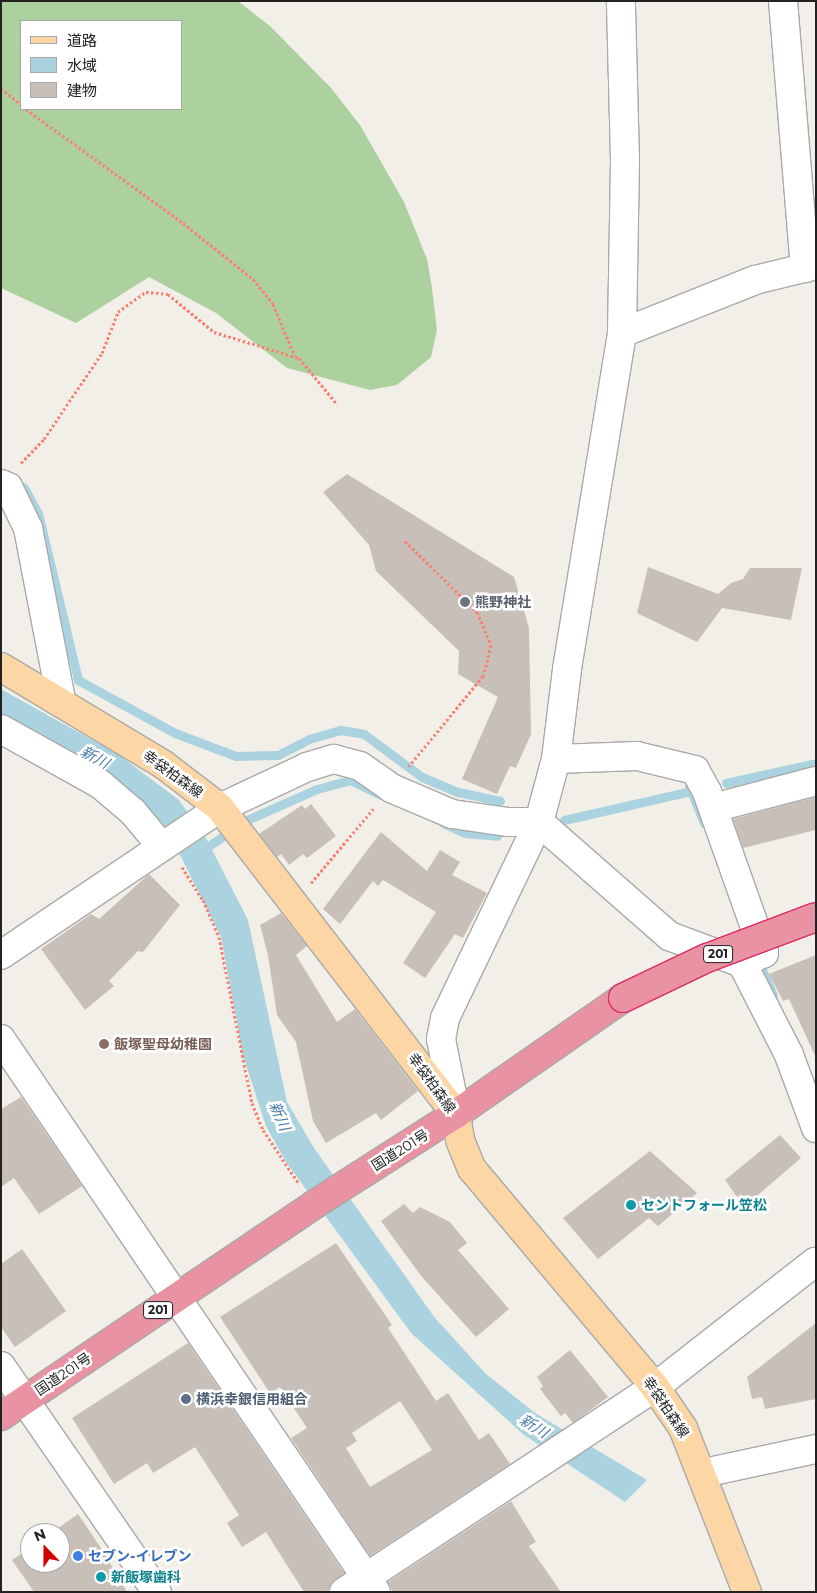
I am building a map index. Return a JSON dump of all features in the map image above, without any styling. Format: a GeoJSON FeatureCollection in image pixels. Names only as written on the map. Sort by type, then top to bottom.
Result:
{"type":"FeatureCollection","features":[{"type":"Feature","properties":{"kind":"highway","name":"国道201号"},"geometry":{"type":"LineString","coordinates":[[1,1416],[178,1296],[309,1196],[343,1186],[456,1114],[623,998],[707,958],[816,917]]}},
{"type":"Feature","properties":{"kind":"main road","name":"幸袋柏森線"},"geometry":{"type":"LineString","coordinates":[[1,667],[61,700],[164,765],[209,815],[295,903],[456,1114],[460,1140],[472,1169],[656,1387],[683,1428],[704,1472],[747,1592]]}},
{"type":"Feature","properties":{"kind":"street"},"geometry":{"type":"LineString","coordinates":[[456,1114],[441,1039],[445,1018],[539,822],[556,759],[567,670],[622,333],[626,159],[621,2],[617,1]]}},
{"type":"Feature","properties":{"kind":"street"},"geometry":{"type":"LineString","coordinates":[[622,333],[755,280],[810,266],[783,1]]}},
{"type":"Feature","properties":{"kind":"street"},"geometry":{"type":"LineString","coordinates":[[1,484],[8,487],[28,528],[61,700]]}},
{"type":"Feature","properties":{"kind":"street"},"geometry":{"type":"LineString","coordinates":[[1,729],[100,784],[133,812],[165,845]]}},
{"type":"Feature","properties":{"kind":"street"},"geometry":{"type":"LineString","coordinates":[[556,759],[637,756],[695,770],[713,808],[764,953],[742,963]]}},
{"type":"Feature","properties":{"kind":"street"},"geometry":{"type":"LineString","coordinates":[[1,955],[209,815],[307,767],[334,760],[360,766],[391,788],[452,814],[508,822],[539,822],[669,936],[742,963],[789,1055],[816,1128]]}},
{"type":"Feature","properties":{"kind":"street"},"geometry":{"type":"LineString","coordinates":[[713,808],[816,781]]}},
{"type":"Feature","properties":{"kind":"street"},"geometry":{"type":"LineString","coordinates":[[1,1038],[178,1296],[371,1584]]}},
{"type":"Feature","properties":{"kind":"street"},"geometry":{"type":"LineString","coordinates":[[344,1592],[371,1584],[548,1458],[656,1387],[816,1261]]}},
{"type":"Feature","properties":{"kind":"street"},"geometry":{"type":"LineString","coordinates":[[1,1366],[157,1592]]}},
{"type":"Feature","properties":{"kind":"street"},"geometry":{"type":"LineString","coordinates":[[704,1472],[816,1449]]}},
{"type":"Feature","properties":{"kind":"path"},"geometry":{"type":"LineString","coordinates":[[1,88],[20,104]]}},
{"type":"Feature","properties":{"kind":"path"},"geometry":{"type":"LineString","coordinates":[[27,110],[184,223],[253,279],[273,304],[295,357],[338,404]]}},
{"type":"Feature","properties":{"kind":"path"},"geometry":{"type":"LineString","coordinates":[[1,484],[44,439],[102,353],[118,312],[146,292],[168,294],[214,332],[295,357]]}},
{"type":"Feature","properties":{"kind":"path"},"geometry":{"type":"LineString","coordinates":[[295,903],[483,676],[492,646],[477,612],[405,541]]}},
{"type":"Feature","properties":{"kind":"path"},"geometry":{"type":"LineString","coordinates":[[165,845],[203,900],[215,928],[227,967],[240,1054],[252,1103],[263,1130],[309,1196]]}},
{"type":"Feature","properties":{"kind":"green space"},"geometry":{"type":"Polygon","coordinates":[[[1,1],[238,1],[271,27],[331,88],[360,125],[404,202],[427,259],[437,330],[431,357],[397,385],[370,390],[287,368],[216,313],[149,277],[76,323],[1,288],[1,1]]]}},
{"type":"Feature","properties":{"kind":"water","name":"新川"},"geometry":{"type":"Polygon","coordinates":[[[1,689],[119,755],[179,800],[206,838],[248,920],[287,1102],[314,1148],[435,1318],[486,1374],[535,1413],[647,1480],[625,1502],[524,1435],[411,1333],[286,1162],[266,1126],[243,1056],[221,937],[181,857],[160,827],[1,722],[1,689]]]}},
{"type":"Feature","properties":{"kind":"building","name":"熊野神社"},"geometry":{"type":"Polygon","coordinates":[[[347,474],[514,577],[529,628],[531,734],[516,768],[510,766],[497,794],[462,779],[498,697],[458,674],[459,651],[376,571],[369,545],[323,492],[347,474]]]}},
{"type":"Feature","properties":{"kind":"building"},"geometry":{"type":"Polygon","coordinates":[[[648,567],[718,594],[731,583],[743,579],[750,568],[802,568],[791,620],[722,608],[697,642],[637,613],[648,567]]]}},
{"type":"Feature","properties":{"kind":"building"},"geometry":{"type":"Polygon","coordinates":[[[816,797],[816,830],[743,848],[733,819],[816,797]]]}},
{"type":"Feature","properties":{"kind":"building"},"geometry":{"type":"Polygon","coordinates":[[[311,804],[336,836],[307,858],[303,854],[289,865],[281,854],[277,857],[259,834],[302,805],[305,809],[311,804]]]}},
{"type":"Feature","properties":{"kind":"building"},"geometry":{"type":"Polygon","coordinates":[[[381,832],[427,871],[440,850],[460,862],[452,875],[487,893],[463,938],[455,934],[425,978],[403,963],[436,912],[383,880],[378,886],[373,881],[340,924],[323,909],[381,832]]]}},
{"type":"Feature","properties":{"kind":"building"},"geometry":{"type":"Polygon","coordinates":[[[149,874],[180,905],[143,952],[138,951],[109,981],[114,986],[85,1010],[41,949],[91,914],[99,919],[149,874]]]}},
{"type":"Feature","properties":{"kind":"building"},"geometry":{"type":"Polygon","coordinates":[[[281,913],[307,946],[296,955],[337,1022],[355,1009],[418,1091],[381,1120],[376,1113],[326,1143],[313,1121],[296,1042],[277,1015],[268,955],[260,925],[281,913]]]}},
{"type":"Feature","properties":{"kind":"building"},"geometry":{"type":"Polygon","coordinates":[[[816,955],[816,1058],[789,999],[783,1001],[769,974],[816,955]]]}},
{"type":"Feature","properties":{"kind":"building"},"geometry":{"type":"Polygon","coordinates":[[[21,1097],[82,1186],[39,1214],[14,1178],[1,1187],[1,1109],[21,1097]]]}},
{"type":"Feature","properties":{"kind":"building"},"geometry":{"type":"Polygon","coordinates":[[[780,1135],[801,1158],[744,1207],[725,1180],[780,1135]]]}},
{"type":"Feature","properties":{"kind":"building","name":"セントフォール笠松"},"geometry":{"type":"Polygon","coordinates":[[[650,1151],[697,1193],[658,1226],[649,1218],[598,1259],[563,1218],[650,1151]]]}},
{"type":"Feature","properties":{"kind":"building"},"geometry":{"type":"Polygon","coordinates":[[[404,1204],[413,1213],[420,1207],[450,1222],[467,1243],[458,1250],[509,1309],[476,1337],[422,1277],[381,1221],[404,1204]]]}},
{"type":"Feature","properties":{"kind":"building"},"geometry":{"type":"Polygon","coordinates":[[[336,1243],[392,1325],[388,1328],[436,1401],[448,1393],[479,1440],[489,1433],[510,1464],[370,1556],[291,1438],[307,1428],[280,1387],[270,1393],[220,1317],[336,1243]],[[400,1401],[352,1433],[357,1441],[346,1448],[370,1487],[432,1450],[400,1401]]]}},
{"type":"Feature","properties":{"kind":"building"},"geometry":{"type":"Polygon","coordinates":[[[22,1249],[66,1311],[15,1347],[1,1327],[1,1264],[22,1249]]]}},
{"type":"Feature","properties":{"kind":"building"},"geometry":{"type":"Polygon","coordinates":[[[816,1323],[816,1399],[765,1409],[762,1397],[752,1399],[747,1377],[816,1323]]]}},
{"type":"Feature","properties":{"kind":"building"},"geometry":{"type":"Polygon","coordinates":[[[188,1343],[344,1573],[326,1592],[304,1592],[266,1532],[242,1547],[227,1523],[239,1515],[195,1447],[153,1473],[147,1463],[114,1484],[72,1418],[188,1343]]]}},
{"type":"Feature","properties":{"kind":"building"},"geometry":{"type":"Polygon","coordinates":[[[570,1350],[608,1397],[573,1423],[565,1413],[561,1416],[540,1389],[543,1386],[537,1377],[570,1350]]]}},
{"type":"Feature","properties":{"kind":"building"},"geometry":{"type":"Polygon","coordinates":[[[511,1501],[536,1542],[529,1546],[561,1592],[393,1592],[388,1582],[511,1501]]]}},
{"type":"Feature","properties":{"kind":"building"},"geometry":{"type":"Polygon","coordinates":[[[78,1514],[127,1592],[34,1592],[21,1573],[70,1573],[70,1523],[65,1523],[78,1514]]]}},
{"type":"Feature","properties":{"kind":"building"},"geometry":{"type":"Polygon","coordinates":[[[20,1555],[20,1572],[12,1560],[20,1555]]]}},
{"type":"Feature","properties":{"kind":"waterway"},"geometry":{"type":"LineString","coordinates":[[15,482],[24,488],[38,513],[78,680],[175,733],[236,756],[278,755],[309,739],[340,730],[364,734],[422,777],[458,792],[500,801]]}},
{"type":"Feature","properties":{"kind":"waterway"},"geometry":{"type":"LineString","coordinates":[[726,783],[816,763]]}},
{"type":"Feature","properties":{"kind":"waterway"},"geometry":{"type":"LineString","coordinates":[[201,851],[249,819],[317,789],[350,780],[381,795]]}},
{"type":"Feature","properties":{"kind":"waterway"},"geometry":{"type":"LineString","coordinates":[[689,786],[704,823]]}},
{"type":"Feature","properties":{"kind":"waterway"},"geometry":{"type":"LineString","coordinates":[[564,820],[692,791]]}},
{"type":"Feature","properties":{"kind":"waterway"},"geometry":{"type":"LineString","coordinates":[[443,823],[464,833],[497,836]]}},
{"type":"Feature","properties":{"kind":"waterway"},"geometry":{"type":"LineString","coordinates":[[757,958],[773,995]]}},
{"type":"Feature","properties":{"kind":"place","name":"熊野神社"},"geometry":{"type":"Point","coordinates":[465,602]}},
{"type":"Feature","properties":{"kind":"place","name":"飯塚聖母幼稚園"},"geometry":{"type":"Point","coordinates":[104,1044]}},
{"type":"Feature","properties":{"kind":"place","name":"セントフォール笠松"},"geometry":{"type":"Point","coordinates":[631,1205]}},
{"type":"Feature","properties":{"kind":"place","name":"横浜幸銀信用組合"},"geometry":{"type":"Point","coordinates":[186,1399]}},
{"type":"Feature","properties":{"kind":"place","name":"セブン-イレブン"},"geometry":{"type":"Point","coordinates":[78,1556]}},
{"type":"Feature","properties":{"kind":"place","name":"新飯塚歯科"},"geometry":{"type":"Point","coordinates":[101,1577]}}]}
